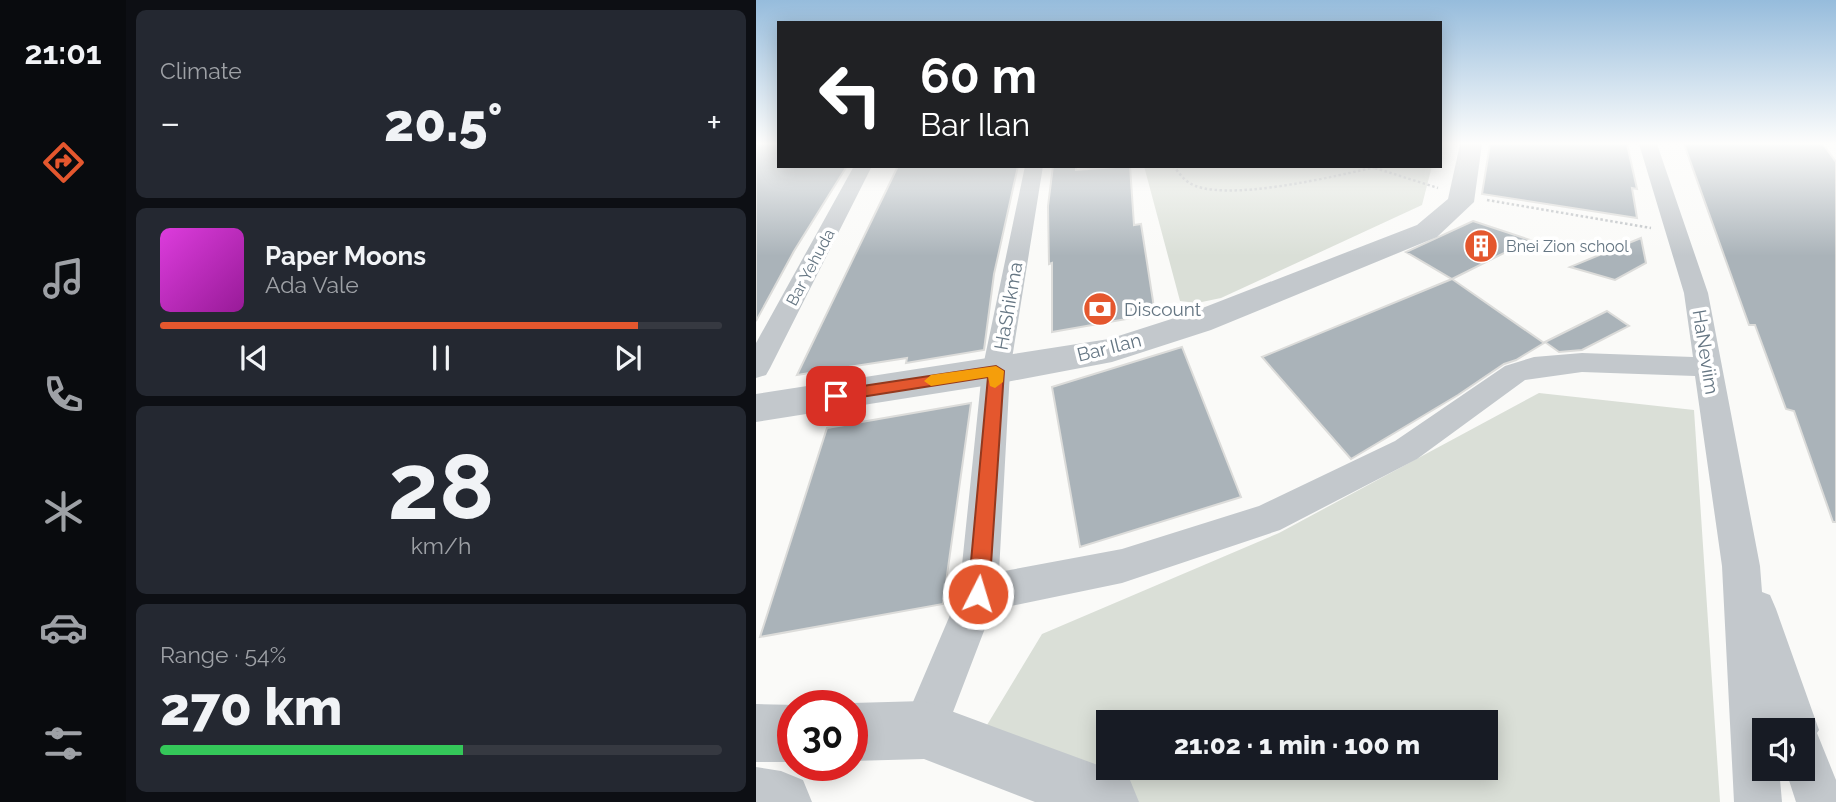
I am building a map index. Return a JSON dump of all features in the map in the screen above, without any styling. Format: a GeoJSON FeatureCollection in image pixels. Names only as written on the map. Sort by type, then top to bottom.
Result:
{"type":"FeatureCollection","features":[{"type":"Feature","properties":{"kind":"street","name":"Bar Yehuda"},"geometry":{"type":"LineString","coordinates":[[756,368],[855,181]]}},
{"type":"Feature","properties":{"kind":"street","name":"HaShikma"},"geometry":{"type":"LineString","coordinates":[[925,730],[978,594],[996,371],[1031,181]]}},
{"type":"Feature","properties":{"kind":"street"},"geometry":{"type":"LineString","coordinates":[[1462,196],[1465,181]]}},
{"type":"Feature","properties":{"kind":"street","name":"HaNeviim"},"geometry":{"type":"LineString","coordinates":[[1660,181],[1696,293],[1741,566],[1758,802]]}},
{"type":"Feature","properties":{"kind":"street","name":"Bar Ilan"},"geometry":{"type":"LineString","coordinates":[[756,408],[1112,350],[1199,322],[1427,231],[1461,202],[1462,196]]}},
{"type":"Feature","properties":{"kind":"street"},"geometry":{"type":"LineString","coordinates":[[978,594],[1122,566],[1268,519],[1406,450],[1515,373],[1531,366],[1569,363],[1708,367]]}},
{"type":"Feature","properties":{"kind":"street","name":"HaNeviim"},"geometry":{"type":"LineString","coordinates":[[1741,566],[1792,718]]}},
{"type":"Feature","properties":{"kind":"street"},"geometry":{"type":"LineString","coordinates":[[868,732],[925,730],[1092,793],[1108,802]]}},
{"type":"Feature","properties":{"kind":"street"},"geometry":{"type":"LineString","coordinates":[[756,733],[777,733]]}},
{"type":"Feature","properties":{"kind":"street"},"geometry":{"type":"LineString","coordinates":[[1813,781],[1820,802]]}},
{"type":"Feature","properties":{"kind":"street"},"geometry":{"type":"LineString","coordinates":[[756,798],[781,802]]}},
{"type":"Feature","properties":{"kind":"path"},"geometry":{"type":"LineString","coordinates":[[1188,181],[1225,192],[1302,181]]}},
{"type":"Feature","properties":{"kind":"path"},"geometry":{"type":"LineString","coordinates":[[1420,181],[1462,196],[1676,232]]}},
{"type":"Feature","properties":{"kind":"shaded area"},"geometry":{"type":"Polygon","coordinates":[[[1148,181],[1428,181],[1422,205],[1221,298],[1197,303],[1180,301],[1148,181]]]}},
{"type":"Feature","properties":{"kind":"shaded area"},"geometry":{"type":"Polygon","coordinates":[[[1539,393],[1694,410],[1720,802],[1128,802],[987,725],[1042,634],[1279,533],[1539,393]]]}},
{"type":"Feature","properties":{"kind":"building"},"geometry":{"type":"Polygon","coordinates":[[[756,181],[837,181],[794,251],[756,321],[756,181]]]}},
{"type":"Feature","properties":{"kind":"building"},"geometry":{"type":"Polygon","coordinates":[[[891,181],[1015,181],[994,274],[984,350],[906,363],[907,358],[797,375],[891,181]]]}},
{"type":"Feature","properties":{"kind":"building"},"geometry":{"type":"Polygon","coordinates":[[[1051,181],[1131,181],[1134,225],[1141,224],[1155,314],[1052,332],[1052,263],[1049,264],[1048,206],[1051,181]]]}},
{"type":"Feature","properties":{"kind":"building"},"geometry":{"type":"Polygon","coordinates":[[[1484,181],[1635,181],[1637,189],[1632,188],[1637,218],[1482,194],[1484,181]]]}},
{"type":"Feature","properties":{"kind":"building"},"geometry":{"type":"Polygon","coordinates":[[[1697,181],[1836,181],[1836,522],[1833,522],[1794,411],[1786,409],[1755,325],[1749,325],[1697,181]]]}},
{"type":"Feature","properties":{"kind":"building"},"geometry":{"type":"Polygon","coordinates":[[[1473,221],[1530,240],[1452,279],[1406,252],[1473,221]]]}},
{"type":"Feature","properties":{"kind":"building"},"geometry":{"type":"Polygon","coordinates":[[[1641,238],[1646,263],[1615,280],[1570,267],[1641,238]]]}},
{"type":"Feature","properties":{"kind":"building"},"geometry":{"type":"Polygon","coordinates":[[[1452,279],[1544,343],[1504,364],[1351,459],[1262,357],[1452,279]]]}},
{"type":"Feature","properties":{"kind":"building"},"geometry":{"type":"Polygon","coordinates":[[[1607,311],[1629,326],[1582,350],[1559,352],[1545,342],[1607,311]]]}},
{"type":"Feature","properties":{"kind":"building"},"geometry":{"type":"Polygon","coordinates":[[[1182,347],[1241,497],[1080,547],[1052,387],[1182,347]]]}},
{"type":"Feature","properties":{"kind":"building"},"geometry":{"type":"Polygon","coordinates":[[[971,403],[943,604],[760,637],[827,428],[971,403]]]}},
{"type":"Feature","properties":{"kind":"slow traffic"},"geometry":{"type":"LineString","coordinates":[[931,381],[996,371],[995,382]]}},
{"type":"Feature","properties":{"kind":"place","name":"Bnei Zion school"},"geometry":{"type":"Point","coordinates":[1481,246]}},
{"type":"Feature","properties":{"kind":"place","name":"Discount"},"geometry":{"type":"Point","coordinates":[1100,309]}},
{"type":"Feature","properties":{"kind":"route"},"geometry":{"type":"LineString","coordinates":[[836,396],[996,371],[978,594]]}}]}
